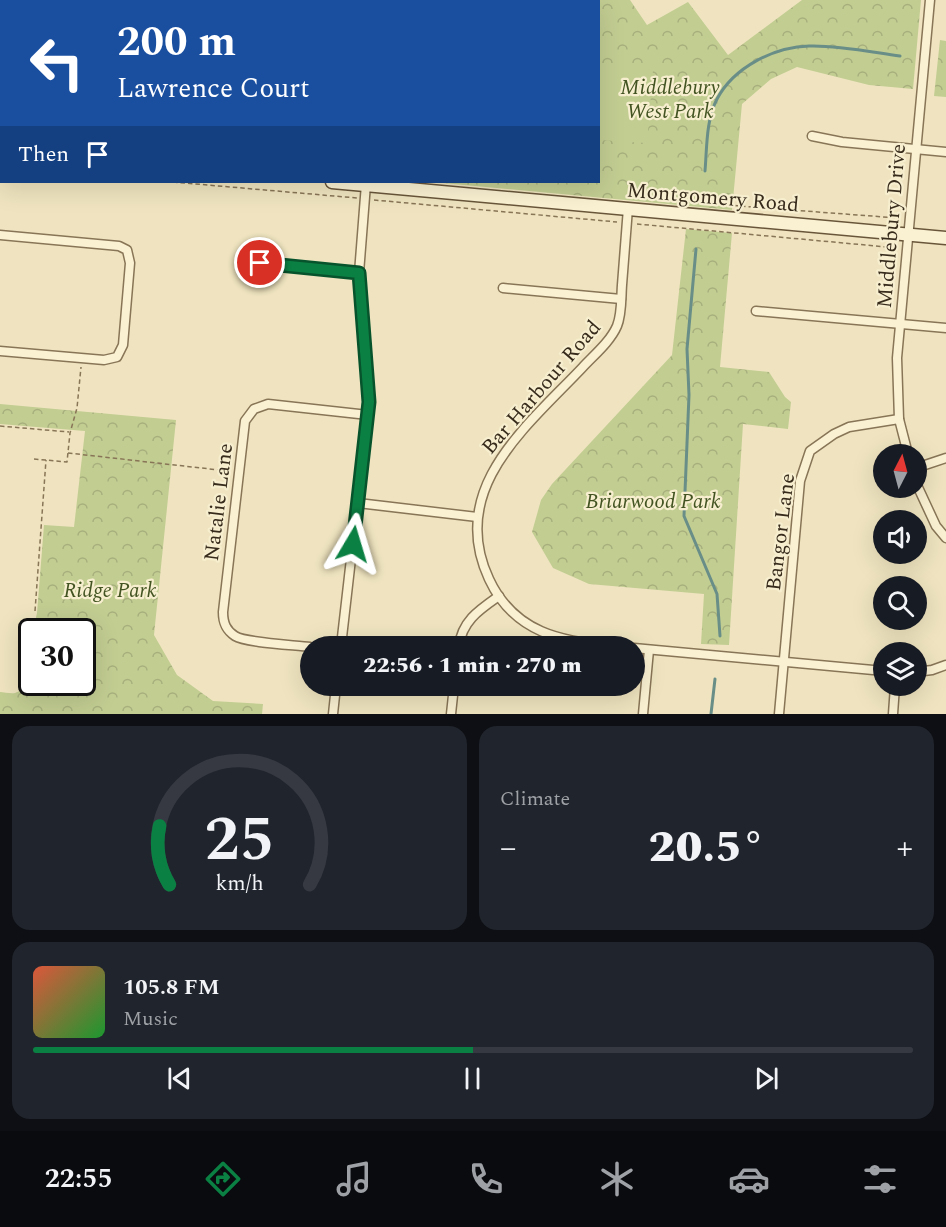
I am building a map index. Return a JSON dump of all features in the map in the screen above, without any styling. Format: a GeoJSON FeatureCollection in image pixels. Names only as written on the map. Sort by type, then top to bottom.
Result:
{"type":"FeatureCollection","features":[{"type":"Feature","properties":{"kind":"street","name":"Middlebury Drive"},"geometry":{"type":"LineString","coordinates":[[905,444],[899,419],[897,358],[930,0]]}},
{"type":"Feature","properties":{"kind":"street"},"geometry":{"type":"LineString","coordinates":[[812,136],[842,142],[946,152]]}},
{"type":"Feature","properties":{"kind":"street","name":"Montgomery Road"},"geometry":{"type":"LineString","coordinates":[[349,183],[629,202],[946,238]]}},
{"type":"Feature","properties":{"kind":"street"},"geometry":{"type":"LineString","coordinates":[[342,636],[368,415],[369,392],[359,273],[366,184]]}},
{"type":"Feature","properties":{"kind":"street","name":"Bar Harbour Road"},"geometry":{"type":"LineString","coordinates":[[553,636],[545,634],[521,618],[499,596],[484,569],[480,554],[477,516],[484,488],[500,459],[613,333],[619,320],[629,202]]}},
{"type":"Feature","properties":{"kind":"street"},"geometry":{"type":"LineString","coordinates":[[0,235],[119,246],[127,250],[130,263],[123,345],[117,357],[104,360],[0,351]]}},
{"type":"Feature","properties":{"kind":"street"},"geometry":{"type":"LineString","coordinates":[[260,263],[359,273]]}},
{"type":"Feature","properties":{"kind":"street"},"geometry":{"type":"LineString","coordinates":[[503,288],[621,299]]}},
{"type":"Feature","properties":{"kind":"street"},"geometry":{"type":"LineString","coordinates":[[756,311],[946,328]]}},
{"type":"Feature","properties":{"kind":"street","name":"Natalie Lane"},"geometry":{"type":"LineString","coordinates":[[300,646],[241,639],[225,625],[223,612],[246,421],[254,409],[268,404],[368,415]]}},
{"type":"Feature","properties":{"kind":"street","name":"Bangor Lane"},"geometry":{"type":"LineString","coordinates":[[779,714],[800,481],[810,451],[841,430],[899,419]]}},
{"type":"Feature","properties":{"kind":"street"},"geometry":{"type":"LineString","coordinates":[[927,464],[946,458]]}},
{"type":"Feature","properties":{"kind":"street"},"geometry":{"type":"LineString","coordinates":[[923,498],[936,526],[946,538]]}},
{"type":"Feature","properties":{"kind":"street"},"geometry":{"type":"LineString","coordinates":[[358,503],[477,516]]}},
{"type":"Feature","properties":{"kind":"street"},"geometry":{"type":"LineString","coordinates":[[461,636],[470,617],[499,596]]}},
{"type":"Feature","properties":{"kind":"street"},"geometry":{"type":"LineString","coordinates":[[645,649],[873,670]]}},
{"type":"Feature","properties":{"kind":"street"},"geometry":{"type":"LineString","coordinates":[[643,714],[649,650]]}},
{"type":"Feature","properties":{"kind":"street"},"geometry":{"type":"LineString","coordinates":[[927,671],[946,665]]}},
{"type":"Feature","properties":{"kind":"street"},"geometry":{"type":"LineString","coordinates":[[333,714],[335,696]]}},
{"type":"Feature","properties":{"kind":"street"},"geometry":{"type":"LineString","coordinates":[[451,714],[453,696]]}},
{"type":"Feature","properties":{"kind":"street"},"geometry":{"type":"LineString","coordinates":[[893,714],[895,696]]}},
{"type":"Feature","properties":{"kind":"path"},"geometry":{"type":"LineString","coordinates":[[184,183],[356,198]]}},
{"type":"Feature","properties":{"kind":"path"},"geometry":{"type":"LineString","coordinates":[[373,200],[619,222]]}},
{"type":"Feature","properties":{"kind":"path"},"geometry":{"type":"LineString","coordinates":[[629,202],[796,210],[897,218]]}},
{"type":"Feature","properties":{"kind":"path"},"geometry":{"type":"LineString","coordinates":[[636,224],[898,248]]}},
{"type":"Feature","properties":{"kind":"path"},"geometry":{"type":"LineString","coordinates":[[34,459],[67,462],[70,432],[77,408],[81,366]]}},
{"type":"Feature","properties":{"kind":"path"},"geometry":{"type":"LineString","coordinates":[[0,426],[70,432]]}},
{"type":"Feature","properties":{"kind":"path"},"geometry":{"type":"LineString","coordinates":[[68,453],[228,471]]}},
{"type":"Feature","properties":{"kind":"path"},"geometry":{"type":"LineString","coordinates":[[36,611],[46,460]]}},
{"type":"Feature","properties":{"kind":"green space","name":"Middlebury West Park"},"geometry":{"type":"Polygon","coordinates":[[[600,0],[630,0],[647,25],[688,2],[728,55],[802,0],[921,0],[913,89],[869,85],[797,67],[771,79],[742,104],[732,210],[443,183],[600,183],[600,0]]]}},
{"type":"Feature","properties":{"kind":"green space"},"geometry":{"type":"Polygon","coordinates":[[[940,40],[946,41],[946,97],[934,96],[940,40]]]}},
{"type":"Feature","properties":{"kind":"green space"},"geometry":{"type":"Polygon","coordinates":[[[600,66],[653,70],[647,143],[600,140],[600,66]]]}},
{"type":"Feature","properties":{"kind":"green space","name":"Briarwood Park"},"geometry":{"type":"Polygon","coordinates":[[[686,229],[732,233],[720,367],[769,372],[785,397],[791,402],[788,429],[743,424],[729,645],[701,644],[704,594],[589,584],[553,568],[532,532],[541,500],[552,484],[672,355],[686,229]]]}},
{"type":"Feature","properties":{"kind":"green space","name":"Ridge Park"},"geometry":{"type":"Polygon","coordinates":[[[0,404],[176,420],[154,635],[177,675],[213,701],[263,704],[262,714],[0,714],[0,692],[18,692],[18,696],[96,696],[96,618],[36,618],[44,525],[74,527],[85,431],[0,424],[0,404]]]}},
{"type":"Feature","properties":{"kind":"waterway"},"geometry":{"type":"LineString","coordinates":[[705,171],[713,107],[724,88],[744,68],[769,55],[796,47],[820,46],[900,56]]}},
{"type":"Feature","properties":{"kind":"waterway"},"geometry":{"type":"LineString","coordinates":[[696,249],[687,349],[689,395],[684,516],[717,594],[720,636]]}},
{"type":"Feature","properties":{"kind":"waterway"},"geometry":{"type":"LineString","coordinates":[[711,714],[715,679]]}},
{"type":"Feature","properties":{"kind":"route"},"geometry":{"type":"LineString","coordinates":[[260,263],[359,273],[369,402],[353,544]]}}]}
